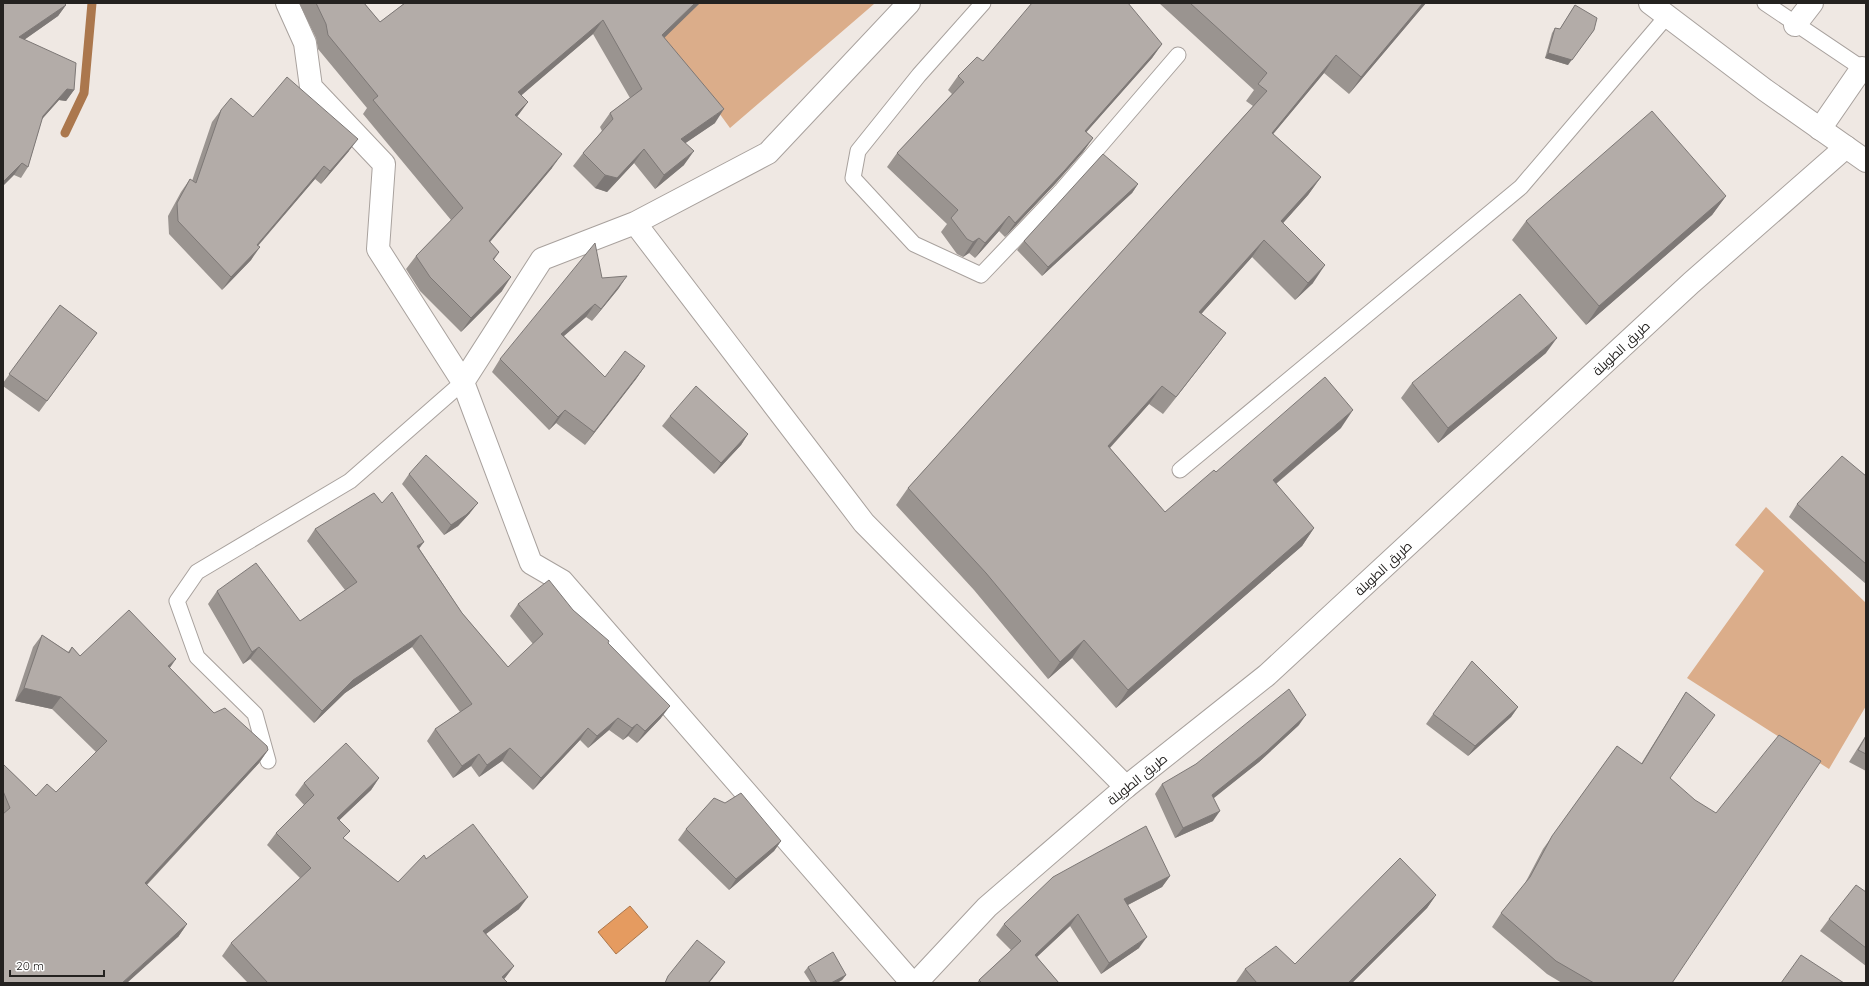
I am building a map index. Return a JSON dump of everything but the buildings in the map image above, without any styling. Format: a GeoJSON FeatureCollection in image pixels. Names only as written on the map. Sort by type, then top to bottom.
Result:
{"type":"FeatureCollection","features":[{"type":"Feature","properties":{"kind":"street"},"geometry":{"type":"LineString","coordinates":[[287,3],[305,43],[311,87],[384,164],[378,250],[463,382],[532,564],[562,581],[912,983]]}},
{"type":"Feature","properties":{"kind":"street"},"geometry":{"type":"LineString","coordinates":[[463,382],[542,260],[635,223],[768,154],[909,3]]}},
{"type":"Feature","properties":{"kind":"street"},"geometry":{"type":"LineString","coordinates":[[1650,3],[1765,90],[1866,161]]}},
{"type":"Feature","properties":{"kind":"street"},"geometry":{"type":"LineString","coordinates":[[1795,25],[1812,3]]}},
{"type":"Feature","properties":{"kind":"street"},"geometry":{"type":"LineString","coordinates":[[1820,129],[1864,70]]}},
{"type":"Feature","properties":{"kind":"street","name":"طريق الطويلة"},"geometry":{"type":"LineString","coordinates":[[916,983],[987,907],[1126,787],[1267,675],[1692,284],[1846,147]]}},
{"type":"Feature","properties":{"kind":"street"},"geometry":{"type":"LineString","coordinates":[[635,223],[864,523],[1126,787]]}},
{"type":"Feature","properties":{"kind":"lane"},"geometry":{"type":"LineString","coordinates":[[984,3],[919,76],[858,151],[853,178],[914,244],[981,275],[1062,190],[1178,55]]}},
{"type":"Feature","properties":{"kind":"lane"},"geometry":{"type":"LineString","coordinates":[[1765,3],[1795,25],[1864,70]]}},
{"type":"Feature","properties":{"kind":"lane"},"geometry":{"type":"LineString","coordinates":[[1180,470],[1522,187],[1666,16]]}},
{"type":"Feature","properties":{"kind":"lane"},"geometry":{"type":"LineString","coordinates":[[268,761],[255,714],[197,657],[177,601],[197,572],[350,481],[463,382]]}},
{"type":"Feature","properties":{"kind":"shaded area"},"geometry":{"type":"Polygon","coordinates":[[[695,3],[874,4],[730,128],[663,36],[695,3]]]}},
{"type":"Feature","properties":{"kind":"shaded area"},"geometry":{"type":"Polygon","coordinates":[[[1766,507],[1866,603],[1866,706],[1829,769],[1687,678],[1764,571],[1735,545],[1766,507]]]}},
{"type":"Feature","properties":{"kind":"shaded area"},"geometry":{"type":"Polygon","coordinates":[[[630,906],[648,927],[616,954],[598,932],[630,906]]]}},
{"type":"Feature","properties":{"kind":"waterway"},"geometry":{"type":"LineString","coordinates":[[65,133],[84,93],[92,3]]}}]}
